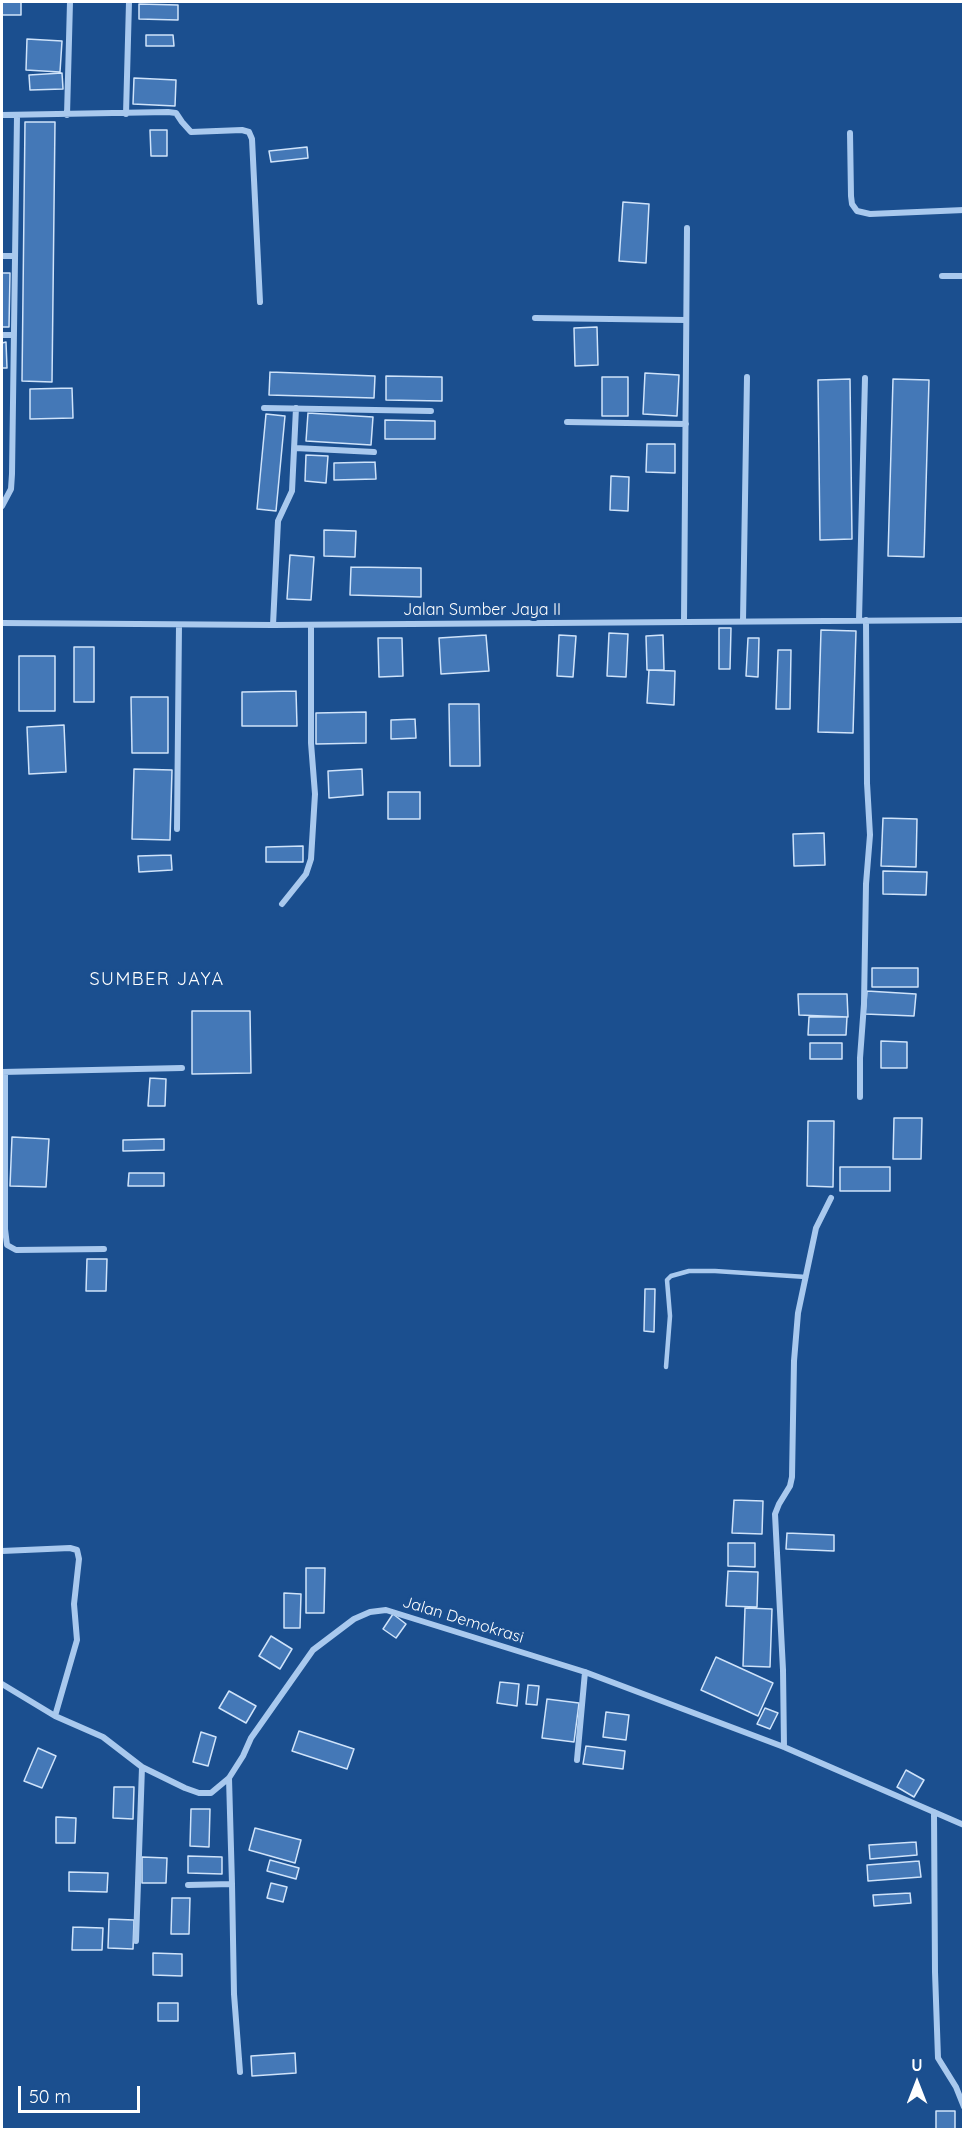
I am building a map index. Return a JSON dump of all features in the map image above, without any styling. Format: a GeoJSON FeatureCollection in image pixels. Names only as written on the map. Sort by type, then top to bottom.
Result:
{"type":"FeatureCollection","features":[{"type":"Feature","properties":{"kind":"street"},"geometry":{"type":"LineString","coordinates":[[67,115],[70,2]]}},
{"type":"Feature","properties":{"kind":"street"},"geometry":{"type":"LineString","coordinates":[[126,114],[129,2]]}},
{"type":"Feature","properties":{"kind":"street"},"geometry":{"type":"LineString","coordinates":[[2,115],[177,113],[191,132],[242,130],[249,132],[252,139],[260,302]]}},
{"type":"Feature","properties":{"kind":"street"},"geometry":{"type":"LineString","coordinates":[[2,506],[11,489],[12,474],[17,116]]}},
{"type":"Feature","properties":{"kind":"street"},"geometry":{"type":"LineString","coordinates":[[850,133],[851,196],[852,204],[857,211],[870,214],[963,210]]}},
{"type":"Feature","properties":{"kind":"street"},"geometry":{"type":"LineString","coordinates":[[684,622],[687,228]]}},
{"type":"Feature","properties":{"kind":"street"},"geometry":{"type":"LineString","coordinates":[[2,256],[15,256]]}},
{"type":"Feature","properties":{"kind":"street"},"geometry":{"type":"LineString","coordinates":[[942,276],[963,276]]}},
{"type":"Feature","properties":{"kind":"street"},"geometry":{"type":"LineString","coordinates":[[535,318],[687,320]]}},
{"type":"Feature","properties":{"kind":"street"},"geometry":{"type":"LineString","coordinates":[[2,334],[14,335]]}},
{"type":"Feature","properties":{"kind":"street"},"geometry":{"type":"LineString","coordinates":[[743,621],[747,377]]}},
{"type":"Feature","properties":{"kind":"street"},"geometry":{"type":"LineString","coordinates":[[860,1097],[866,884],[870,835],[863,620],[865,378]]}},
{"type":"Feature","properties":{"kind":"street"},"geometry":{"type":"LineString","coordinates":[[264,408],[431,411]]}},
{"type":"Feature","properties":{"kind":"street"},"geometry":{"type":"LineString","coordinates":[[273,625],[278,521],[292,491],[296,408]]}},
{"type":"Feature","properties":{"kind":"street"},"geometry":{"type":"LineString","coordinates":[[567,422],[686,424]]}},
{"type":"Feature","properties":{"kind":"street"},"geometry":{"type":"LineString","coordinates":[[295,448],[374,452]]}},
{"type":"Feature","properties":{"kind":"street","name":"Jalan Sumber Jaya II"},"geometry":{"type":"LineString","coordinates":[[2,623],[311,625],[963,620]]}},
{"type":"Feature","properties":{"kind":"street"},"geometry":{"type":"LineString","coordinates":[[177,829],[179,625]]}},
{"type":"Feature","properties":{"kind":"street"},"geometry":{"type":"LineString","coordinates":[[282,904],[306,874],[311,859],[315,794],[311,743],[311,625]]}},
{"type":"Feature","properties":{"kind":"street"},"geometry":{"type":"LineString","coordinates":[[104,1249],[16,1250],[7,1245],[3,1072],[182,1068]]}},
{"type":"Feature","properties":{"kind":"street"},"geometry":{"type":"LineString","coordinates":[[784,1747],[776,1514],[792,1477],[794,1361],[798,1313],[816,1228],[831,1197]]}},
{"type":"Feature","properties":{"kind":"street"},"geometry":{"type":"LineString","coordinates":[[2,1551],[70,1548],[77,1550],[79,1559],[74,1604],[77,1641],[55,1716]]}},
{"type":"Feature","properties":{"kind":"street","name":"Jalan Demokrasi"},"geometry":{"type":"LineString","coordinates":[[2,1684],[55,1716],[103,1737],[142,1767],[199,1793],[211,1793],[229,1778],[251,1738],[313,1650],[354,1619],[370,1612],[386,1610],[585,1672],[784,1747],[963,1825]]}},
{"type":"Feature","properties":{"kind":"street"},"geometry":{"type":"LineString","coordinates":[[577,1760],[585,1672]]}},
{"type":"Feature","properties":{"kind":"street"},"geometry":{"type":"LineString","coordinates":[[136,1941],[142,1767]]}},
{"type":"Feature","properties":{"kind":"street"},"geometry":{"type":"LineString","coordinates":[[229,1778],[234,1994],[240,2072]]}},
{"type":"Feature","properties":{"kind":"street"},"geometry":{"type":"LineString","coordinates":[[934,1812],[938,2058],[956,2087],[963,2107]]}},
{"type":"Feature","properties":{"kind":"street"},"geometry":{"type":"LineString","coordinates":[[188,1885],[232,1884]]}},
{"type":"Feature","properties":{"kind":"lane"},"geometry":{"type":"LineString","coordinates":[[666,1367],[670,1316],[667,1280],[671,1276],[689,1271],[715,1271],[806,1277]]}},
{"type":"Feature","properties":{"kind":"building"},"geometry":{"type":"Polygon","coordinates":[[[2,2],[21,2],[21,15],[2,15],[2,2]]]}},
{"type":"Feature","properties":{"kind":"building"},"geometry":{"type":"Polygon","coordinates":[[[139,4],[178,5],[178,20],[139,19],[139,4]]]}},
{"type":"Feature","properties":{"kind":"building"},"geometry":{"type":"Polygon","coordinates":[[[146,35],[173,35],[174,46],[146,46],[146,35]]]}},
{"type":"Feature","properties":{"kind":"building"},"geometry":{"type":"Polygon","coordinates":[[[27,39],[62,41],[60,72],[26,70],[27,39]]]}},
{"type":"Feature","properties":{"kind":"building"},"geometry":{"type":"Polygon","coordinates":[[[62,73],[63,89],[30,90],[29,75],[62,73]]]}},
{"type":"Feature","properties":{"kind":"building"},"geometry":{"type":"Polygon","coordinates":[[[134,78],[176,80],[175,106],[133,104],[134,78]]]}},
{"type":"Feature","properties":{"kind":"building"},"geometry":{"type":"Polygon","coordinates":[[[25,122],[55,122],[52,382],[22,381],[25,122]]]}},
{"type":"Feature","properties":{"kind":"building"},"geometry":{"type":"Polygon","coordinates":[[[150,130],[167,130],[167,156],[151,156],[150,130]]]}},
{"type":"Feature","properties":{"kind":"building"},"geometry":{"type":"Polygon","coordinates":[[[307,147],[308,158],[271,162],[269,151],[307,147]]]}},
{"type":"Feature","properties":{"kind":"building"},"geometry":{"type":"Polygon","coordinates":[[[623,202],[649,204],[646,263],[619,261],[623,202]]]}},
{"type":"Feature","properties":{"kind":"building"},"geometry":{"type":"Polygon","coordinates":[[[2,273],[10,273],[9,327],[2,327],[2,273]]]}},
{"type":"Feature","properties":{"kind":"building"},"geometry":{"type":"Polygon","coordinates":[[[597,327],[598,365],[575,366],[574,328],[597,327]]]}},
{"type":"Feature","properties":{"kind":"building"},"geometry":{"type":"Polygon","coordinates":[[[6,342],[7,368],[2,368],[2,343],[6,342]]]}},
{"type":"Feature","properties":{"kind":"building"},"geometry":{"type":"Polygon","coordinates":[[[270,372],[375,376],[374,398],[269,395],[270,372]]]}},
{"type":"Feature","properties":{"kind":"building"},"geometry":{"type":"Polygon","coordinates":[[[645,373],[679,375],[677,416],[643,414],[645,373]]]}},
{"type":"Feature","properties":{"kind":"building"},"geometry":{"type":"Polygon","coordinates":[[[386,376],[442,377],[442,401],[386,400],[386,376]]]}},
{"type":"Feature","properties":{"kind":"building"},"geometry":{"type":"Polygon","coordinates":[[[602,377],[628,377],[628,416],[602,416],[602,377]]]}},
{"type":"Feature","properties":{"kind":"building"},"geometry":{"type":"Polygon","coordinates":[[[850,379],[852,539],[820,540],[818,380],[850,379]]]}},
{"type":"Feature","properties":{"kind":"building"},"geometry":{"type":"Polygon","coordinates":[[[893,379],[929,380],[924,557],[888,556],[893,379]]]}},
{"type":"Feature","properties":{"kind":"building"},"geometry":{"type":"Polygon","coordinates":[[[72,388],[73,418],[30,419],[30,389],[72,388]]]}},
{"type":"Feature","properties":{"kind":"building"},"geometry":{"type":"Polygon","coordinates":[[[308,413],[373,417],[371,445],[306,441],[308,413]]]}},
{"type":"Feature","properties":{"kind":"building"},"geometry":{"type":"Polygon","coordinates":[[[266,414],[285,416],[276,511],[257,509],[266,414]]]}},
{"type":"Feature","properties":{"kind":"building"},"geometry":{"type":"Polygon","coordinates":[[[385,420],[435,421],[435,439],[385,439],[385,420]]]}},
{"type":"Feature","properties":{"kind":"building"},"geometry":{"type":"Polygon","coordinates":[[[647,444],[675,444],[675,473],[646,472],[647,444]]]}},
{"type":"Feature","properties":{"kind":"building"},"geometry":{"type":"Polygon","coordinates":[[[306,455],[328,456],[326,483],[305,481],[306,455]]]}},
{"type":"Feature","properties":{"kind":"building"},"geometry":{"type":"Polygon","coordinates":[[[375,462],[376,479],[334,480],[334,463],[375,462]]]}},
{"type":"Feature","properties":{"kind":"building"},"geometry":{"type":"Polygon","coordinates":[[[611,476],[629,477],[628,511],[610,510],[611,476]]]}},
{"type":"Feature","properties":{"kind":"building"},"geometry":{"type":"Polygon","coordinates":[[[324,530],[356,531],[355,557],[324,556],[324,530]]]}},
{"type":"Feature","properties":{"kind":"building"},"geometry":{"type":"Polygon","coordinates":[[[290,555],[314,557],[311,600],[287,599],[290,555]]]}},
{"type":"Feature","properties":{"kind":"building"},"geometry":{"type":"Polygon","coordinates":[[[351,567],[421,568],[421,597],[350,595],[351,567]]]}},
{"type":"Feature","properties":{"kind":"building"},"geometry":{"type":"Polygon","coordinates":[[[719,628],[731,628],[730,669],[719,669],[719,628]]]}},
{"type":"Feature","properties":{"kind":"building"},"geometry":{"type":"Polygon","coordinates":[[[821,630],[856,631],[853,733],[818,732],[821,630]]]}},
{"type":"Feature","properties":{"kind":"building"},"geometry":{"type":"Polygon","coordinates":[[[609,633],[628,634],[626,677],[607,676],[609,633]]]}},
{"type":"Feature","properties":{"kind":"building"},"geometry":{"type":"Polygon","coordinates":[[[486,635],[489,671],[441,674],[439,638],[486,635]]]}},
{"type":"Feature","properties":{"kind":"building"},"geometry":{"type":"Polygon","coordinates":[[[559,635],[576,636],[573,677],[557,676],[559,635]]]}},
{"type":"Feature","properties":{"kind":"building"},"geometry":{"type":"Polygon","coordinates":[[[663,635],[664,670],[647,670],[646,636],[663,635]]]}},
{"type":"Feature","properties":{"kind":"building"},"geometry":{"type":"Polygon","coordinates":[[[378,638],[402,638],[403,676],[379,677],[378,638]]]}},
{"type":"Feature","properties":{"kind":"building"},"geometry":{"type":"Polygon","coordinates":[[[748,638],[759,638],[758,677],[746,676],[748,638]]]}},
{"type":"Feature","properties":{"kind":"building"},"geometry":{"type":"Polygon","coordinates":[[[74,647],[94,647],[94,702],[74,702],[74,647]]]}},
{"type":"Feature","properties":{"kind":"building"},"geometry":{"type":"Polygon","coordinates":[[[778,650],[791,650],[790,709],[776,709],[778,650]]]}},
{"type":"Feature","properties":{"kind":"building"},"geometry":{"type":"Polygon","coordinates":[[[19,656],[55,656],[55,711],[19,711],[19,656]]]}},
{"type":"Feature","properties":{"kind":"building"},"geometry":{"type":"Polygon","coordinates":[[[649,670],[675,671],[674,705],[647,703],[649,670]]]}},
{"type":"Feature","properties":{"kind":"building"},"geometry":{"type":"Polygon","coordinates":[[[296,691],[297,726],[242,726],[242,692],[296,691]]]}},
{"type":"Feature","properties":{"kind":"building"},"geometry":{"type":"Polygon","coordinates":[[[131,697],[168,697],[168,753],[132,753],[131,697]]]}},
{"type":"Feature","properties":{"kind":"building"},"geometry":{"type":"Polygon","coordinates":[[[449,704],[479,704],[480,766],[450,766],[449,704]]]}},
{"type":"Feature","properties":{"kind":"building"},"geometry":{"type":"Polygon","coordinates":[[[366,712],[366,743],[316,744],[316,713],[366,712]]]}},
{"type":"Feature","properties":{"kind":"building"},"geometry":{"type":"Polygon","coordinates":[[[415,719],[416,738],[391,739],[391,720],[415,719]]]}},
{"type":"Feature","properties":{"kind":"building"},"geometry":{"type":"Polygon","coordinates":[[[64,725],[66,772],[29,774],[27,727],[64,725]]]}},
{"type":"Feature","properties":{"kind":"building"},"geometry":{"type":"Polygon","coordinates":[[[134,769],[172,770],[170,840],[132,839],[134,769]]]}},
{"type":"Feature","properties":{"kind":"building"},"geometry":{"type":"Polygon","coordinates":[[[362,769],[363,795],[329,798],[328,771],[362,769]]]}},
{"type":"Feature","properties":{"kind":"building"},"geometry":{"type":"Polygon","coordinates":[[[388,792],[420,792],[420,819],[388,819],[388,792]]]}},
{"type":"Feature","properties":{"kind":"building"},"geometry":{"type":"Polygon","coordinates":[[[883,818],[917,819],[916,867],[881,866],[883,818]]]}},
{"type":"Feature","properties":{"kind":"building"},"geometry":{"type":"Polygon","coordinates":[[[824,833],[825,865],[794,866],[793,834],[824,833]]]}},
{"type":"Feature","properties":{"kind":"building"},"geometry":{"type":"Polygon","coordinates":[[[303,846],[303,862],[266,862],[266,847],[303,846]]]}},
{"type":"Feature","properties":{"kind":"building"},"geometry":{"type":"Polygon","coordinates":[[[171,855],[172,870],[139,872],[138,856],[171,855]]]}},
{"type":"Feature","properties":{"kind":"building"},"geometry":{"type":"Polygon","coordinates":[[[883,871],[927,872],[926,895],[883,894],[883,871]]]}},
{"type":"Feature","properties":{"kind":"building"},"geometry":{"type":"Polygon","coordinates":[[[872,968],[918,968],[918,987],[872,987],[872,968]]]}},
{"type":"Feature","properties":{"kind":"building"},"geometry":{"type":"Polygon","coordinates":[[[867,991],[916,994],[914,1016],[865,1014],[867,991]]]}},
{"type":"Feature","properties":{"kind":"building"},"geometry":{"type":"Polygon","coordinates":[[[798,994],[847,994],[848,1017],[799,1015],[798,994]]]}},
{"type":"Feature","properties":{"kind":"building"},"geometry":{"type":"Polygon","coordinates":[[[192,1011],[250,1011],[251,1073],[192,1074],[192,1011]]]}},
{"type":"Feature","properties":{"kind":"building"},"geometry":{"type":"Polygon","coordinates":[[[809,1017],[847,1017],[846,1035],[808,1035],[809,1017]]]}},
{"type":"Feature","properties":{"kind":"building"},"geometry":{"type":"Polygon","coordinates":[[[881,1041],[907,1042],[907,1068],[881,1068],[881,1041]]]}},
{"type":"Feature","properties":{"kind":"building"},"geometry":{"type":"Polygon","coordinates":[[[810,1043],[842,1043],[842,1059],[810,1059],[810,1043]]]}},
{"type":"Feature","properties":{"kind":"building"},"geometry":{"type":"Polygon","coordinates":[[[150,1078],[166,1079],[165,1106],[148,1106],[150,1078]]]}},
{"type":"Feature","properties":{"kind":"building"},"geometry":{"type":"Polygon","coordinates":[[[894,1118],[922,1118],[921,1159],[893,1159],[894,1118]]]}},
{"type":"Feature","properties":{"kind":"building"},"geometry":{"type":"Polygon","coordinates":[[[808,1121],[834,1121],[833,1187],[807,1186],[808,1121]]]}},
{"type":"Feature","properties":{"kind":"building"},"geometry":{"type":"Polygon","coordinates":[[[12,1137],[49,1139],[46,1187],[10,1186],[12,1137]]]}},
{"type":"Feature","properties":{"kind":"building"},"geometry":{"type":"Polygon","coordinates":[[[164,1139],[164,1150],[123,1151],[123,1140],[164,1139]]]}},
{"type":"Feature","properties":{"kind":"building"},"geometry":{"type":"Polygon","coordinates":[[[840,1167],[890,1167],[890,1191],[840,1191],[840,1167]]]}},
{"type":"Feature","properties":{"kind":"building"},"geometry":{"type":"Polygon","coordinates":[[[129,1173],[164,1173],[164,1186],[128,1186],[129,1173]]]}},
{"type":"Feature","properties":{"kind":"building"},"geometry":{"type":"Polygon","coordinates":[[[87,1259],[107,1259],[106,1291],[86,1291],[87,1259]]]}},
{"type":"Feature","properties":{"kind":"building"},"geometry":{"type":"Polygon","coordinates":[[[645,1289],[655,1289],[654,1332],[644,1331],[645,1289]]]}},
{"type":"Feature","properties":{"kind":"building"},"geometry":{"type":"Polygon","coordinates":[[[734,1500],[763,1501],[762,1534],[732,1533],[734,1500]]]}},
{"type":"Feature","properties":{"kind":"building"},"geometry":{"type":"Polygon","coordinates":[[[787,1533],[834,1535],[834,1551],[786,1549],[787,1533]]]}},
{"type":"Feature","properties":{"kind":"building"},"geometry":{"type":"Polygon","coordinates":[[[728,1543],[755,1543],[755,1567],[728,1566],[728,1543]]]}},
{"type":"Feature","properties":{"kind":"building"},"geometry":{"type":"Polygon","coordinates":[[[306,1568],[325,1568],[324,1613],[306,1613],[306,1568]]]}},
{"type":"Feature","properties":{"kind":"building"},"geometry":{"type":"Polygon","coordinates":[[[728,1571],[758,1572],[757,1607],[726,1606],[728,1571]]]}},
{"type":"Feature","properties":{"kind":"building"},"geometry":{"type":"Polygon","coordinates":[[[284,1593],[301,1594],[300,1628],[284,1628],[284,1593]]]}},
{"type":"Feature","properties":{"kind":"building"},"geometry":{"type":"Polygon","coordinates":[[[745,1608],[772,1609],[770,1667],[743,1666],[745,1608]]]}},
{"type":"Feature","properties":{"kind":"building"},"geometry":{"type":"Polygon","coordinates":[[[393,1614],[406,1624],[396,1638],[383,1629],[393,1614]]]}},
{"type":"Feature","properties":{"kind":"building"},"geometry":{"type":"Polygon","coordinates":[[[271,1636],[292,1649],[280,1669],[259,1656],[271,1636]]]}},
{"type":"Feature","properties":{"kind":"building"},"geometry":{"type":"Polygon","coordinates":[[[716,1657],[773,1683],[758,1716],[701,1690],[716,1657]]]}},
{"type":"Feature","properties":{"kind":"building"},"geometry":{"type":"Polygon","coordinates":[[[500,1682],[519,1684],[517,1706],[497,1703],[500,1682]]]}},
{"type":"Feature","properties":{"kind":"building"},"geometry":{"type":"Polygon","coordinates":[[[528,1685],[539,1686],[537,1705],[526,1704],[528,1685]]]}},
{"type":"Feature","properties":{"kind":"building"},"geometry":{"type":"Polygon","coordinates":[[[229,1691],[256,1706],[246,1723],[219,1708],[229,1691]]]}},
{"type":"Feature","properties":{"kind":"building"},"geometry":{"type":"Polygon","coordinates":[[[547,1699],[579,1703],[574,1742],[542,1738],[547,1699]]]}},
{"type":"Feature","properties":{"kind":"building"},"geometry":{"type":"Polygon","coordinates":[[[765,1708],[778,1713],[770,1729],[757,1724],[765,1708]]]}},
{"type":"Feature","properties":{"kind":"building"},"geometry":{"type":"Polygon","coordinates":[[[606,1712],[629,1715],[626,1740],[603,1737],[606,1712]]]}},
{"type":"Feature","properties":{"kind":"building"},"geometry":{"type":"Polygon","coordinates":[[[299,1731],[354,1749],[347,1769],[292,1751],[299,1731]]]}},
{"type":"Feature","properties":{"kind":"building"},"geometry":{"type":"Polygon","coordinates":[[[201,1732],[216,1737],[208,1766],[193,1762],[201,1732]]]}},
{"type":"Feature","properties":{"kind":"building"},"geometry":{"type":"Polygon","coordinates":[[[586,1746],[625,1751],[623,1769],[583,1764],[586,1746]]]}},
{"type":"Feature","properties":{"kind":"building"},"geometry":{"type":"Polygon","coordinates":[[[38,1748],[56,1756],[42,1788],[24,1781],[38,1748]]]}},
{"type":"Feature","properties":{"kind":"building"},"geometry":{"type":"Polygon","coordinates":[[[906,1770],[924,1780],[914,1797],[897,1787],[906,1770]]]}},
{"type":"Feature","properties":{"kind":"building"},"geometry":{"type":"Polygon","coordinates":[[[114,1787],[134,1787],[133,1819],[113,1818],[114,1787]]]}},
{"type":"Feature","properties":{"kind":"building"},"geometry":{"type":"Polygon","coordinates":[[[191,1809],[210,1809],[209,1847],[190,1846],[191,1809]]]}},
{"type":"Feature","properties":{"kind":"building"},"geometry":{"type":"Polygon","coordinates":[[[56,1817],[76,1818],[75,1843],[56,1843],[56,1817]]]}},
{"type":"Feature","properties":{"kind":"building"},"geometry":{"type":"Polygon","coordinates":[[[255,1828],[301,1840],[295,1863],[249,1850],[255,1828]]]}},
{"type":"Feature","properties":{"kind":"building"},"geometry":{"type":"Polygon","coordinates":[[[916,1842],[917,1855],[870,1859],[869,1845],[916,1842]]]}},
{"type":"Feature","properties":{"kind":"building"},"geometry":{"type":"Polygon","coordinates":[[[188,1856],[222,1857],[222,1874],[188,1873],[188,1856]]]}},
{"type":"Feature","properties":{"kind":"building"},"geometry":{"type":"Polygon","coordinates":[[[142,1857],[167,1858],[166,1883],[142,1883],[142,1857]]]}},
{"type":"Feature","properties":{"kind":"building"},"geometry":{"type":"Polygon","coordinates":[[[270,1860],[299,1868],[296,1879],[267,1871],[270,1860]]]}},
{"type":"Feature","properties":{"kind":"building"},"geometry":{"type":"Polygon","coordinates":[[[919,1861],[921,1877],[868,1881],[867,1865],[919,1861]]]}},
{"type":"Feature","properties":{"kind":"building"},"geometry":{"type":"Polygon","coordinates":[[[69,1872],[108,1873],[107,1892],[69,1891],[69,1872]]]}},
{"type":"Feature","properties":{"kind":"building"},"geometry":{"type":"Polygon","coordinates":[[[271,1883],[287,1887],[283,1902],[267,1898],[271,1883]]]}},
{"type":"Feature","properties":{"kind":"building"},"geometry":{"type":"Polygon","coordinates":[[[910,1893],[911,1903],[874,1906],[873,1895],[910,1893]]]}},
{"type":"Feature","properties":{"kind":"building"},"geometry":{"type":"Polygon","coordinates":[[[172,1898],[190,1898],[189,1934],[171,1934],[172,1898]]]}},
{"type":"Feature","properties":{"kind":"building"},"geometry":{"type":"Polygon","coordinates":[[[109,1919],[134,1920],[133,1949],[108,1948],[109,1919]]]}},
{"type":"Feature","properties":{"kind":"building"},"geometry":{"type":"Polygon","coordinates":[[[73,1927],[103,1928],[102,1950],[72,1950],[73,1927]]]}},
{"type":"Feature","properties":{"kind":"building"},"geometry":{"type":"Polygon","coordinates":[[[153,1953],[182,1954],[182,1976],[153,1975],[153,1953]]]}},
{"type":"Feature","properties":{"kind":"building"},"geometry":{"type":"Polygon","coordinates":[[[158,2003],[178,2003],[178,2021],[158,2021],[158,2003]]]}},
{"type":"Feature","properties":{"kind":"building"},"geometry":{"type":"Polygon","coordinates":[[[295,2053],[296,2073],[252,2076],[251,2056],[295,2053]]]}},
{"type":"Feature","properties":{"kind":"building"},"geometry":{"type":"Polygon","coordinates":[[[936,2111],[955,2111],[955,2130],[936,2130],[936,2111]]]}},
{"type":"Feature","properties":{"kind":"district","name":"SUMBER JAYA"},"geometry":{"type":"Point","coordinates":[157,980]}}]}
